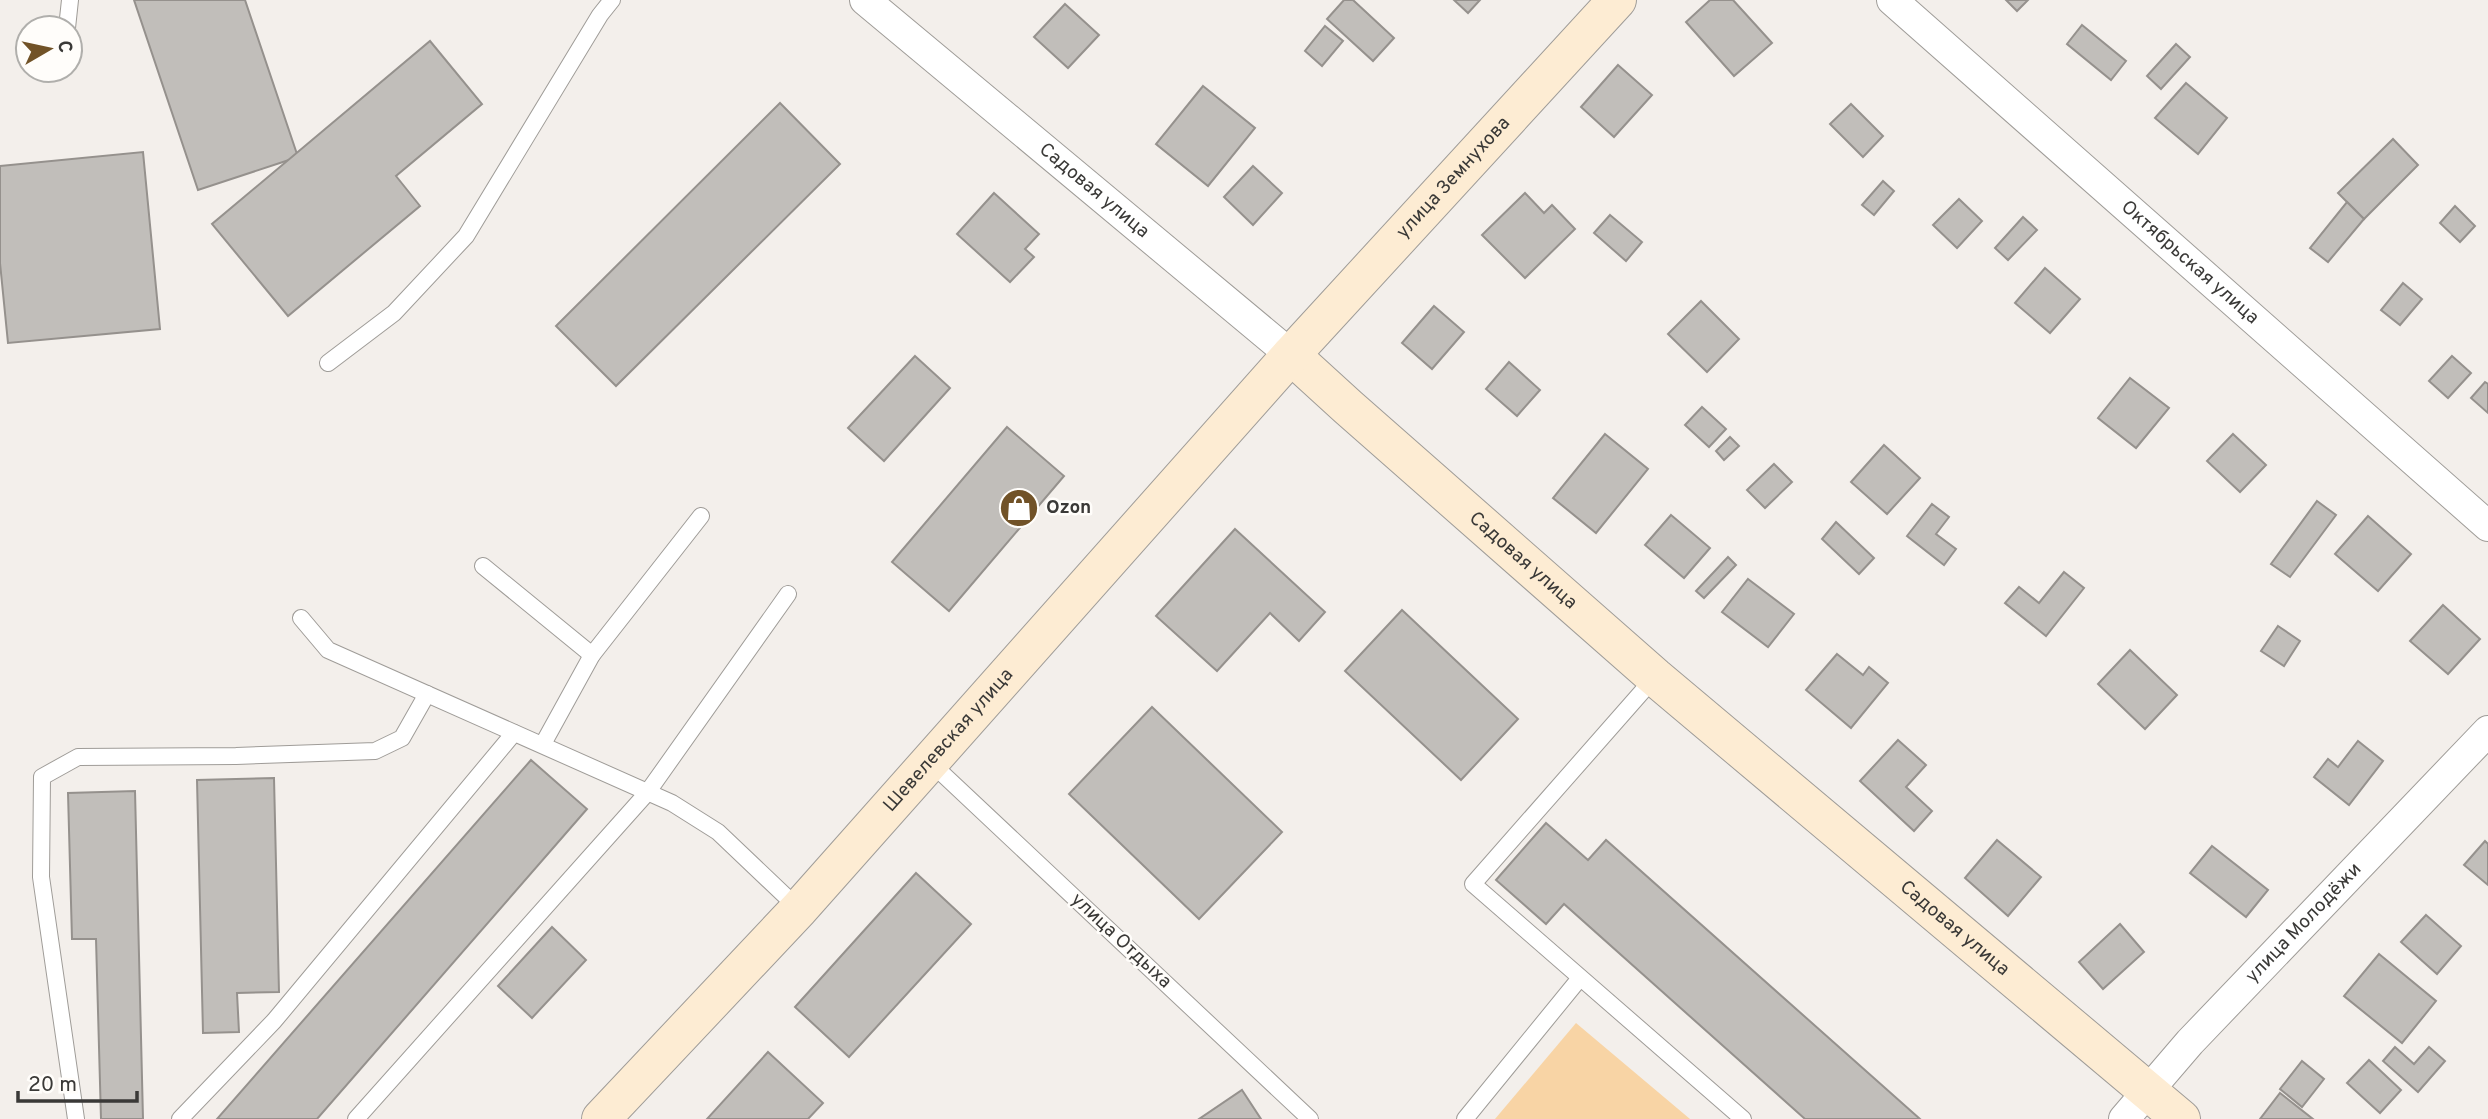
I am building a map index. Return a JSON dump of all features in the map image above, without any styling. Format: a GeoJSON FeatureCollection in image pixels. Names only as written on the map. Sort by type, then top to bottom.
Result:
{"type":"FeatureCollection","features":[{"type":"Feature","properties":{"kind":"main road","name":"улица Земнухова"},"geometry":{"type":"LineString","coordinates":[[1291,355],[1617,0]]}},
{"type":"Feature","properties":{"kind":"main road","name":"Садовая улица"},"geometry":{"type":"LineString","coordinates":[[1291,355],[1655,677],[2181,1119]]}},
{"type":"Feature","properties":{"kind":"main road","name":"Шевелевская улица"},"geometry":{"type":"LineString","coordinates":[[601,1119],[799,909],[931,763],[1291,355]]}},
{"type":"Feature","properties":{"kind":"street","name":"Садовая улица"},"geometry":{"type":"LineString","coordinates":[[865,0],[1291,355]]}},
{"type":"Feature","properties":{"kind":"street","name":"Октябрьская улица"},"geometry":{"type":"LineString","coordinates":[[1892,0],[2488,526]]}},
{"type":"Feature","properties":{"kind":"street","name":"улица Молодёжи"},"geometry":{"type":"LineString","coordinates":[[2124,1119],[2148,1089],[2488,731]]}},
{"type":"Feature","properties":{"kind":"lane"},"geometry":{"type":"LineString","coordinates":[[328,363],[394,313],[466,236],[600,15],[612,0]]}},
{"type":"Feature","properties":{"kind":"lane"},"geometry":{"type":"LineString","coordinates":[[543,744],[592,655],[701,516]]}},
{"type":"Feature","properties":{"kind":"lane"},"geometry":{"type":"LineString","coordinates":[[483,566],[592,655]]}},
{"type":"Feature","properties":{"kind":"lane"},"geometry":{"type":"LineString","coordinates":[[356,1119],[647,793],[788,594]]}},
{"type":"Feature","properties":{"kind":"lane"},"geometry":{"type":"LineString","coordinates":[[301,618],[328,650],[672,803],[718,832],[799,909]]}},
{"type":"Feature","properties":{"kind":"lane"},"geometry":{"type":"LineString","coordinates":[[1655,677],[1473,884],[1743,1119]]}},
{"type":"Feature","properties":{"kind":"lane"},"geometry":{"type":"LineString","coordinates":[[76,1119],[41,877],[42,777],[78,757],[236,756],[375,751],[402,738],[427,694]]}},
{"type":"Feature","properties":{"kind":"lane"},"geometry":{"type":"LineString","coordinates":[[180,1119],[274,1021],[514,733]]}},
{"type":"Feature","properties":{"kind":"lane","name":"улица Отдыха"},"geometry":{"type":"LineString","coordinates":[[931,763],[1310,1119]]}},
{"type":"Feature","properties":{"kind":"lane"},"geometry":{"type":"LineString","coordinates":[[1465,1119],[1580,978]]}},
{"type":"Feature","properties":{"kind":"shaded area"},"geometry":{"type":"Polygon","coordinates":[[[1576,1023],[1690,1119],[1495,1119],[1576,1023]]]}},
{"type":"Feature","properties":{"kind":"building"},"geometry":{"type":"Polygon","coordinates":[[[134,0],[245,0],[298,157],[198,190],[134,0]]]}},
{"type":"Feature","properties":{"kind":"building"},"geometry":{"type":"Polygon","coordinates":[[[1344,0],[1353,0],[1394,38],[1373,61],[1327,19],[1344,0]]]}},
{"type":"Feature","properties":{"kind":"building"},"geometry":{"type":"Polygon","coordinates":[[[1454,0],[1480,0],[1468,13],[1454,0]]]}},
{"type":"Feature","properties":{"kind":"building"},"geometry":{"type":"Polygon","coordinates":[[[1710,0],[1733,0],[1772,43],[1734,76],[1686,22],[1710,0]]]}},
{"type":"Feature","properties":{"kind":"building"},"geometry":{"type":"Polygon","coordinates":[[[2006,0],[2028,0],[2017,11],[2006,0]]]}},
{"type":"Feature","properties":{"kind":"building"},"geometry":{"type":"Polygon","coordinates":[[[1065,4],[1099,35],[1068,68],[1034,37],[1065,4]]]}},
{"type":"Feature","properties":{"kind":"building"},"geometry":{"type":"Polygon","coordinates":[[[2082,25],[2126,61],[2111,80],[2067,44],[2082,25]]]}},
{"type":"Feature","properties":{"kind":"building"},"geometry":{"type":"Polygon","coordinates":[[[1325,26],[1343,41],[1322,66],[1305,51],[1325,26]]]}},
{"type":"Feature","properties":{"kind":"building"},"geometry":{"type":"Polygon","coordinates":[[[430,41],[482,104],[396,176],[420,206],[288,316],[212,224],[430,41]]]}},
{"type":"Feature","properties":{"kind":"building"},"geometry":{"type":"Polygon","coordinates":[[[2176,44],[2190,57],[2161,89],[2147,76],[2176,44]]]}},
{"type":"Feature","properties":{"kind":"building"},"geometry":{"type":"Polygon","coordinates":[[[1618,65],[1652,95],[1614,137],[1581,107],[1618,65]]]}},
{"type":"Feature","properties":{"kind":"building"},"geometry":{"type":"Polygon","coordinates":[[[2186,83],[2227,118],[2198,154],[2155,118],[2186,83]]]}},
{"type":"Feature","properties":{"kind":"building"},"geometry":{"type":"Polygon","coordinates":[[[1203,86],[1255,128],[1208,186],[1156,144],[1203,86]]]}},
{"type":"Feature","properties":{"kind":"building"},"geometry":{"type":"Polygon","coordinates":[[[780,103],[840,164],[616,386],[556,326],[780,103]]]}},
{"type":"Feature","properties":{"kind":"building"},"geometry":{"type":"Polygon","coordinates":[[[1851,104],[1883,136],[1863,157],[1830,124],[1851,104]]]}},
{"type":"Feature","properties":{"kind":"building"},"geometry":{"type":"Polygon","coordinates":[[[2393,139],[2418,165],[2364,219],[2338,193],[2393,139]]]}},
{"type":"Feature","properties":{"kind":"building"},"geometry":{"type":"Polygon","coordinates":[[[143,152],[160,329],[8,343],[0,263],[0,166],[143,152]]]}},
{"type":"Feature","properties":{"kind":"building"},"geometry":{"type":"Polygon","coordinates":[[[1253,166],[1282,193],[1253,225],[1224,197],[1253,166]]]}},
{"type":"Feature","properties":{"kind":"building"},"geometry":{"type":"Polygon","coordinates":[[[1883,181],[1894,191],[1874,215],[1862,205],[1883,181]]]}},
{"type":"Feature","properties":{"kind":"building"},"geometry":{"type":"Polygon","coordinates":[[[994,193],[1039,234],[1025,249],[1034,257],[1010,282],[957,234],[994,193]]]}},
{"type":"Feature","properties":{"kind":"building"},"geometry":{"type":"Polygon","coordinates":[[[1525,193],[1544,213],[1552,205],[1575,229],[1525,278],[1482,235],[1525,193]]]}},
{"type":"Feature","properties":{"kind":"building"},"geometry":{"type":"Polygon","coordinates":[[[1959,199],[1982,221],[1957,248],[1933,225],[1959,199]]]}},
{"type":"Feature","properties":{"kind":"building"},"geometry":{"type":"Polygon","coordinates":[[[2347,202],[2364,219],[2328,262],[2310,248],[2347,202]]]}},
{"type":"Feature","properties":{"kind":"building"},"geometry":{"type":"Polygon","coordinates":[[[2455,206],[2475,226],[2460,242],[2440,223],[2455,206]]]}},
{"type":"Feature","properties":{"kind":"building"},"geometry":{"type":"Polygon","coordinates":[[[1610,215],[1642,242],[1626,261],[1594,233],[1610,215]]]}},
{"type":"Feature","properties":{"kind":"building"},"geometry":{"type":"Polygon","coordinates":[[[2023,217],[2037,230],[2008,260],[1995,248],[2023,217]]]}},
{"type":"Feature","properties":{"kind":"building"},"geometry":{"type":"Polygon","coordinates":[[[2045,268],[2080,299],[2050,333],[2015,303],[2045,268]]]}},
{"type":"Feature","properties":{"kind":"building"},"geometry":{"type":"Polygon","coordinates":[[[2403,283],[2422,299],[2400,325],[2381,310],[2403,283]]]}},
{"type":"Feature","properties":{"kind":"building"},"geometry":{"type":"Polygon","coordinates":[[[1701,301],[1739,339],[1707,372],[1668,334],[1701,301]]]}},
{"type":"Feature","properties":{"kind":"building"},"geometry":{"type":"Polygon","coordinates":[[[1434,306],[1464,332],[1432,369],[1402,343],[1434,306]]]}},
{"type":"Feature","properties":{"kind":"building"},"geometry":{"type":"Polygon","coordinates":[[[915,356],[950,388],[884,461],[848,428],[915,356]]]}},
{"type":"Feature","properties":{"kind":"building"},"geometry":{"type":"Polygon","coordinates":[[[2452,356],[2471,373],[2448,398],[2429,381],[2452,356]]]}},
{"type":"Feature","properties":{"kind":"building"},"geometry":{"type":"Polygon","coordinates":[[[1509,362],[1540,390],[1517,416],[1486,389],[1509,362]]]}},
{"type":"Feature","properties":{"kind":"building"},"geometry":{"type":"Polygon","coordinates":[[[2130,378],[2169,408],[2136,448],[2098,418],[2130,378]]]}},
{"type":"Feature","properties":{"kind":"building"},"geometry":{"type":"Polygon","coordinates":[[[2485,382],[2488,384],[2488,413],[2471,398],[2485,382]]]}},
{"type":"Feature","properties":{"kind":"building"},"geometry":{"type":"Polygon","coordinates":[[[1702,407],[1726,429],[1709,447],[1685,425],[1702,407]]]}},
{"type":"Feature","properties":{"kind":"building"},"geometry":{"type":"Polygon","coordinates":[[[1007,427],[1064,476],[949,611],[892,562],[1007,427]]]}},
{"type":"Feature","properties":{"kind":"building"},"geometry":{"type":"Polygon","coordinates":[[[1605,434],[1648,469],[1596,533],[1553,498],[1605,434]]]}},
{"type":"Feature","properties":{"kind":"building"},"geometry":{"type":"Polygon","coordinates":[[[2233,434],[2266,465],[2240,492],[2207,461],[2233,434]]]}},
{"type":"Feature","properties":{"kind":"building"},"geometry":{"type":"Polygon","coordinates":[[[1730,437],[1739,446],[1724,460],[1716,451],[1730,437]]]}},
{"type":"Feature","properties":{"kind":"building"},"geometry":{"type":"Polygon","coordinates":[[[1884,445],[1920,478],[1887,514],[1851,482],[1884,445]]]}},
{"type":"Feature","properties":{"kind":"building"},"geometry":{"type":"Polygon","coordinates":[[[1774,464],[1792,482],[1765,508],[1747,490],[1774,464]]]}},
{"type":"Feature","properties":{"kind":"building"},"geometry":{"type":"Polygon","coordinates":[[[2317,501],[2336,515],[2290,577],[2271,564],[2317,501]]]}},
{"type":"Feature","properties":{"kind":"building"},"geometry":{"type":"Polygon","coordinates":[[[1932,504],[1949,517],[1936,534],[1956,549],[1944,565],[1907,536],[1932,504]]]}},
{"type":"Feature","properties":{"kind":"building"},"geometry":{"type":"Polygon","coordinates":[[[1671,515],[1710,548],[1684,578],[1645,545],[1671,515]]]}},
{"type":"Feature","properties":{"kind":"building"},"geometry":{"type":"Polygon","coordinates":[[[2368,516],[2411,554],[2378,591],[2335,554],[2368,516]]]}},
{"type":"Feature","properties":{"kind":"building"},"geometry":{"type":"Polygon","coordinates":[[[1836,522],[1874,558],[1859,574],[1822,539],[1836,522]]]}},
{"type":"Feature","properties":{"kind":"building"},"geometry":{"type":"Polygon","coordinates":[[[1235,529],[1325,612],[1299,641],[1270,613],[1217,671],[1156,616],[1235,529]]]}},
{"type":"Feature","properties":{"kind":"building"},"geometry":{"type":"Polygon","coordinates":[[[1728,557],[1736,565],[1704,598],[1696,591],[1728,557]]]}},
{"type":"Feature","properties":{"kind":"building"},"geometry":{"type":"Polygon","coordinates":[[[2064,572],[2084,588],[2046,636],[2005,603],[2019,587],[2039,603],[2064,572]]]}},
{"type":"Feature","properties":{"kind":"building"},"geometry":{"type":"Polygon","coordinates":[[[1748,579],[1794,614],[1768,647],[1722,612],[1748,579]]]}},
{"type":"Feature","properties":{"kind":"building"},"geometry":{"type":"Polygon","coordinates":[[[2443,605],[2480,639],[2448,674],[2410,641],[2443,605]]]}},
{"type":"Feature","properties":{"kind":"building"},"geometry":{"type":"Polygon","coordinates":[[[1402,610],[1518,719],[1461,780],[1345,671],[1402,610]]]}},
{"type":"Feature","properties":{"kind":"building"},"geometry":{"type":"Polygon","coordinates":[[[2278,626],[2300,641],[2284,666],[2261,651],[2278,626]]]}},
{"type":"Feature","properties":{"kind":"building"},"geometry":{"type":"Polygon","coordinates":[[[2130,650],[2177,695],[2145,729],[2098,684],[2130,650]]]}},
{"type":"Feature","properties":{"kind":"building"},"geometry":{"type":"Polygon","coordinates":[[[1837,654],[1863,675],[1869,667],[1888,683],[1851,728],[1806,690],[1837,654]]]}},
{"type":"Feature","properties":{"kind":"building"},"geometry":{"type":"Polygon","coordinates":[[[1152,707],[1282,832],[1199,919],[1069,794],[1152,707]]]}},
{"type":"Feature","properties":{"kind":"building"},"geometry":{"type":"Polygon","coordinates":[[[1898,740],[1926,765],[1906,787],[1932,811],[1914,831],[1860,781],[1898,740]]]}},
{"type":"Feature","properties":{"kind":"building"},"geometry":{"type":"Polygon","coordinates":[[[2358,741],[2383,761],[2349,805],[2314,777],[2328,759],[2338,767],[2358,741]]]}},
{"type":"Feature","properties":{"kind":"building"},"geometry":{"type":"Polygon","coordinates":[[[531,760],[587,809],[317,1119],[217,1119],[531,760]]]}},
{"type":"Feature","properties":{"kind":"building"},"geometry":{"type":"Polygon","coordinates":[[[274,778],[279,992],[237,993],[239,1032],[203,1033],[197,780],[274,778]]]}},
{"type":"Feature","properties":{"kind":"building"},"geometry":{"type":"Polygon","coordinates":[[[135,791],[143,1119],[101,1119],[96,939],[72,939],[68,793],[135,791]]]}},
{"type":"Feature","properties":{"kind":"building"},"geometry":{"type":"Polygon","coordinates":[[[1546,823],[1588,860],[1606,840],[1920,1119],[1805,1119],[1564,904],[1546,924],[1496,880],[1546,823]]]}},
{"type":"Feature","properties":{"kind":"building"},"geometry":{"type":"Polygon","coordinates":[[[1997,840],[2041,877],[2008,916],[1965,878],[1997,840]]]}},
{"type":"Feature","properties":{"kind":"building"},"geometry":{"type":"Polygon","coordinates":[[[2485,841],[2488,844],[2488,885],[2464,865],[2485,841]]]}},
{"type":"Feature","properties":{"kind":"building"},"geometry":{"type":"Polygon","coordinates":[[[2212,846],[2268,890],[2246,917],[2190,873],[2212,846]]]}},
{"type":"Feature","properties":{"kind":"building"},"geometry":{"type":"Polygon","coordinates":[[[916,873],[971,924],[849,1057],[795,1007],[916,873]]]}},
{"type":"Feature","properties":{"kind":"building"},"geometry":{"type":"Polygon","coordinates":[[[2426,915],[2461,946],[2437,974],[2401,942],[2426,915]]]}},
{"type":"Feature","properties":{"kind":"building"},"geometry":{"type":"Polygon","coordinates":[[[2120,924],[2144,952],[2103,989],[2079,962],[2120,924]]]}},
{"type":"Feature","properties":{"kind":"building"},"geometry":{"type":"Polygon","coordinates":[[[552,927],[586,960],[532,1018],[498,986],[552,927]]]}},
{"type":"Feature","properties":{"kind":"building"},"geometry":{"type":"Polygon","coordinates":[[[2379,954],[2436,1001],[2402,1043],[2344,996],[2379,954]]]}},
{"type":"Feature","properties":{"kind":"building"},"geometry":{"type":"Polygon","coordinates":[[[2395,1047],[2414,1064],[2429,1047],[2445,1061],[2418,1092],[2383,1061],[2395,1047]]]}},
{"type":"Feature","properties":{"kind":"building"},"geometry":{"type":"Polygon","coordinates":[[[768,1052],[823,1103],[808,1119],[707,1119],[768,1052]]]}},
{"type":"Feature","properties":{"kind":"building"},"geometry":{"type":"Polygon","coordinates":[[[2369,1060],[2401,1090],[2380,1113],[2347,1083],[2369,1060]]]}},
{"type":"Feature","properties":{"kind":"building"},"geometry":{"type":"Polygon","coordinates":[[[2302,1061],[2324,1079],[2302,1107],[2280,1089],[2302,1061]]]}},
{"type":"Feature","properties":{"kind":"building"},"geometry":{"type":"Polygon","coordinates":[[[1242,1090],[1261,1119],[1199,1119],[1242,1090]]]}},
{"type":"Feature","properties":{"kind":"building"},"geometry":{"type":"Polygon","coordinates":[[[2280,1093],[2313,1119],[2260,1119],[2280,1093]]]}},
{"type":"Feature","properties":{"kind":"place","name":"Ozon"},"geometry":{"type":"Point","coordinates":[1019,508]}}]}
